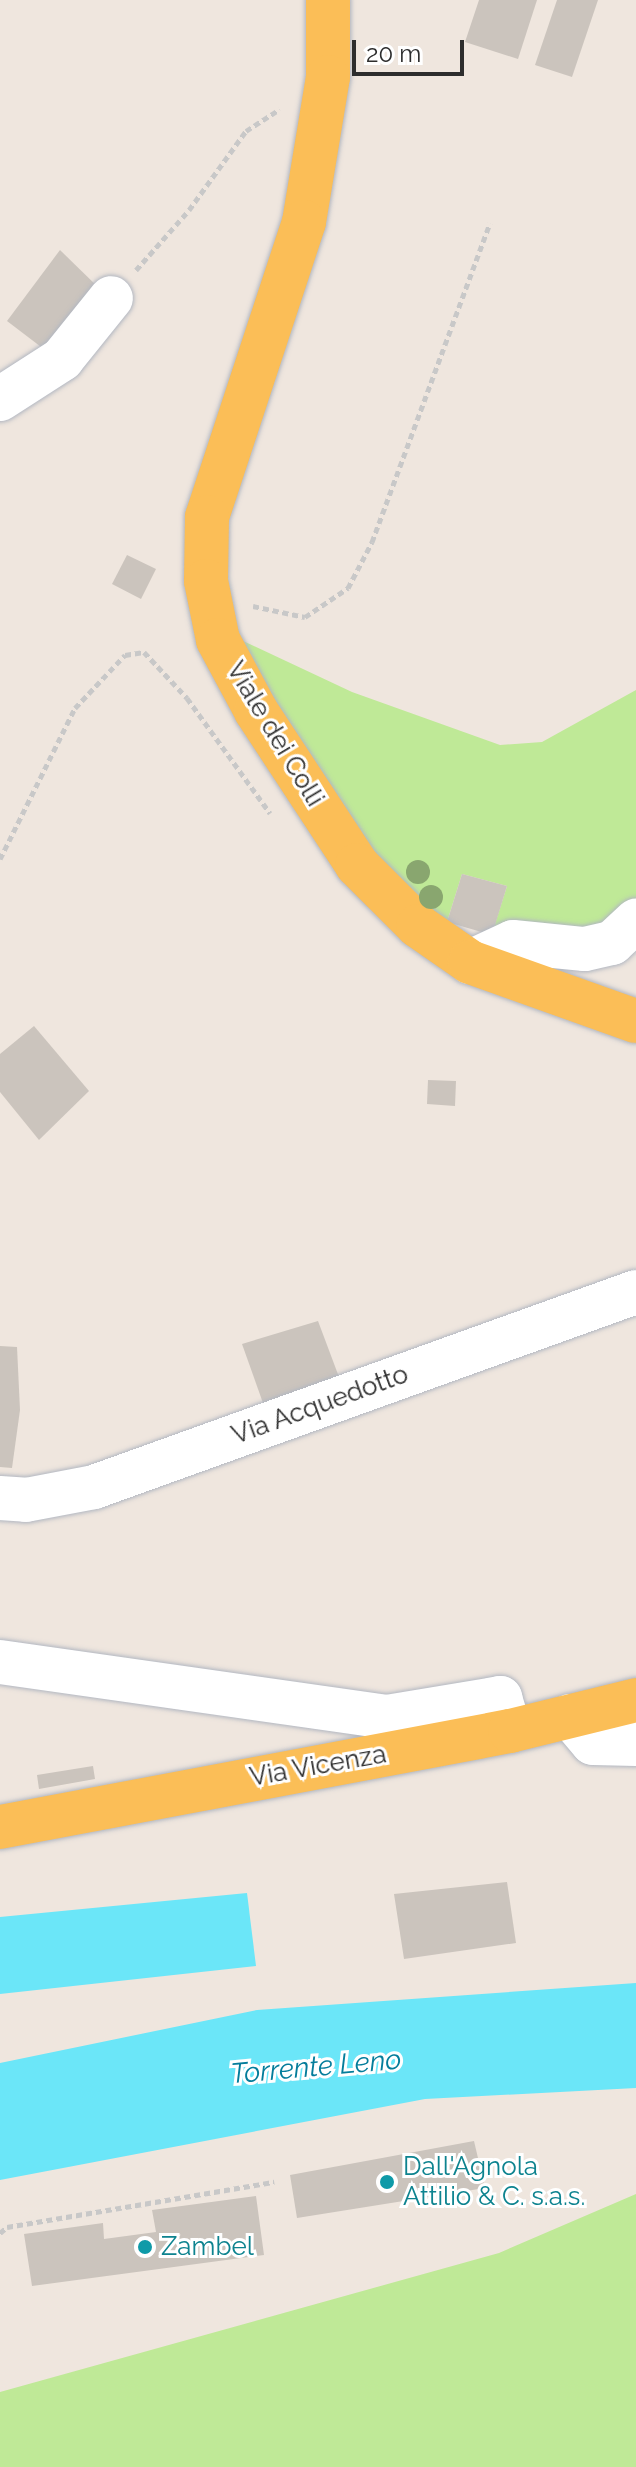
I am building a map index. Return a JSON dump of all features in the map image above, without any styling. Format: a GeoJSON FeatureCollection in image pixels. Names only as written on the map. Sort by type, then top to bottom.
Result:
{"type":"FeatureCollection","features":[{"type":"Feature","properties":{"kind":"main road","name":"Viale dei Colli"},"geometry":{"type":"LineString","coordinates":[[328,0],[328,77],[304,222],[207,517],[206,581],[218,640],[357,865],[418,926],[470,962],[636,1021]]}},
{"type":"Feature","properties":{"kind":"main road","name":"Via Vicenza"},"geometry":{"type":"LineString","coordinates":[[0,1827],[510,1731],[636,1700]]}},
{"type":"Feature","properties":{"kind":"street"},"geometry":{"type":"LineString","coordinates":[[0,399],[62,359],[111,298]]}},
{"type":"Feature","properties":{"kind":"street"},"geometry":{"type":"LineString","coordinates":[[470,962],[513,942],[585,949],[612,943],[636,921]]}},
{"type":"Feature","properties":{"kind":"street","name":"Via Acquedotto"},"geometry":{"type":"LineString","coordinates":[[0,1498],[26,1500],[94,1487],[636,1292]]}},
{"type":"Feature","properties":{"kind":"street"},"geometry":{"type":"LineString","coordinates":[[0,1662],[387,1717],[500,1698],[510,1731]]}},
{"type":"Feature","properties":{"kind":"street"},"geometry":{"type":"LineString","coordinates":[[570,1716],[593,1743],[636,1744]]}},
{"type":"Feature","properties":{"kind":"path"},"geometry":{"type":"LineString","coordinates":[[111,298],[189,210],[246,131],[328,77]]}},
{"type":"Feature","properties":{"kind":"path"},"geometry":{"type":"LineString","coordinates":[[206,581],[247,604],[305,617],[348,588],[372,542],[490,223]]}},
{"type":"Feature","properties":{"kind":"path"},"geometry":{"type":"LineString","coordinates":[[0,859],[75,708],[125,655],[144,652],[187,698],[277,821]]}},
{"type":"Feature","properties":{"kind":"path"},"geometry":{"type":"LineString","coordinates":[[0,2233],[7,2227],[274,2182]]}},
{"type":"Feature","properties":{"kind":"green space"},"geometry":{"type":"Polygon","coordinates":[[[241,640],[352,692],[500,745],[542,742],[636,690],[636,908],[613,934],[494,927],[507,886],[462,874],[447,922],[402,886],[363,845],[294,737],[241,640]]]}},
{"type":"Feature","properties":{"kind":"green space"},"geometry":{"type":"Polygon","coordinates":[[[636,2194],[636,2467],[0,2467],[0,2392],[499,2253],[636,2194]]]}},
{"type":"Feature","properties":{"kind":"water"},"geometry":{"type":"Polygon","coordinates":[[[247,1893],[256,1966],[0,1994],[0,1917],[247,1893]]]}},
{"type":"Feature","properties":{"kind":"water","name":"Torrente Leno"},"geometry":{"type":"Polygon","coordinates":[[[636,1983],[636,2088],[425,2099],[0,2180],[0,2063],[257,2010],[636,1983]]]}},
{"type":"Feature","properties":{"kind":"building"},"geometry":{"type":"Polygon","coordinates":[[[479,0],[537,0],[518,59],[465,42],[479,0]]]}},
{"type":"Feature","properties":{"kind":"building"},"geometry":{"type":"Polygon","coordinates":[[[557,0],[598,0],[572,77],[535,65],[557,0]]]}},
{"type":"Feature","properties":{"kind":"building"},"geometry":{"type":"Polygon","coordinates":[[[60,250],[102,291],[49,353],[7,321],[60,250]]]}},
{"type":"Feature","properties":{"kind":"building"},"geometry":{"type":"Polygon","coordinates":[[[127,555],[156,569],[141,599],[112,584],[127,555]]]}},
{"type":"Feature","properties":{"kind":"building"},"geometry":{"type":"Polygon","coordinates":[[[462,874],[507,886],[492,935],[447,922],[462,874]]]}},
{"type":"Feature","properties":{"kind":"building"},"geometry":{"type":"Polygon","coordinates":[[[34,1026],[89,1091],[39,1140],[0,1092],[0,1054],[34,1026]]]}},
{"type":"Feature","properties":{"kind":"building"},"geometry":{"type":"Polygon","coordinates":[[[428,1080],[456,1081],[455,1106],[427,1104],[428,1080]]]}},
{"type":"Feature","properties":{"kind":"building"},"geometry":{"type":"Polygon","coordinates":[[[318,1321],[339,1377],[263,1403],[242,1344],[318,1321]]]}},
{"type":"Feature","properties":{"kind":"building"},"geometry":{"type":"Polygon","coordinates":[[[0,1346],[17,1347],[20,1410],[12,1468],[0,1467],[0,1346]]]}},
{"type":"Feature","properties":{"kind":"building"},"geometry":{"type":"Polygon","coordinates":[[[93,1766],[95,1779],[39,1789],[37,1775],[93,1766]]]}},
{"type":"Feature","properties":{"kind":"building"},"geometry":{"type":"Polygon","coordinates":[[[507,1882],[516,1943],[404,1959],[394,1894],[507,1882]]]}},
{"type":"Feature","properties":{"kind":"building","name":"Dall'Agnola Attilio & C. s.a.s."},"geometry":{"type":"Polygon","coordinates":[[[474,2141],[485,2188],[297,2218],[290,2175],[474,2141]]]}},
{"type":"Feature","properties":{"kind":"building","name":"Zambel"},"geometry":{"type":"Polygon","coordinates":[[[256,2196],[264,2255],[32,2286],[24,2234],[103,2223],[104,2239],[156,2232],[152,2210],[256,2196]]]}},
{"type":"Feature","properties":{"kind":"place","name":"Dall'Agnola Attilio & C. s.a.s."},"geometry":{"type":"Point","coordinates":[387,2182]}},
{"type":"Feature","properties":{"kind":"place","name":"Zambel"},"geometry":{"type":"Point","coordinates":[145,2247]}}]}
